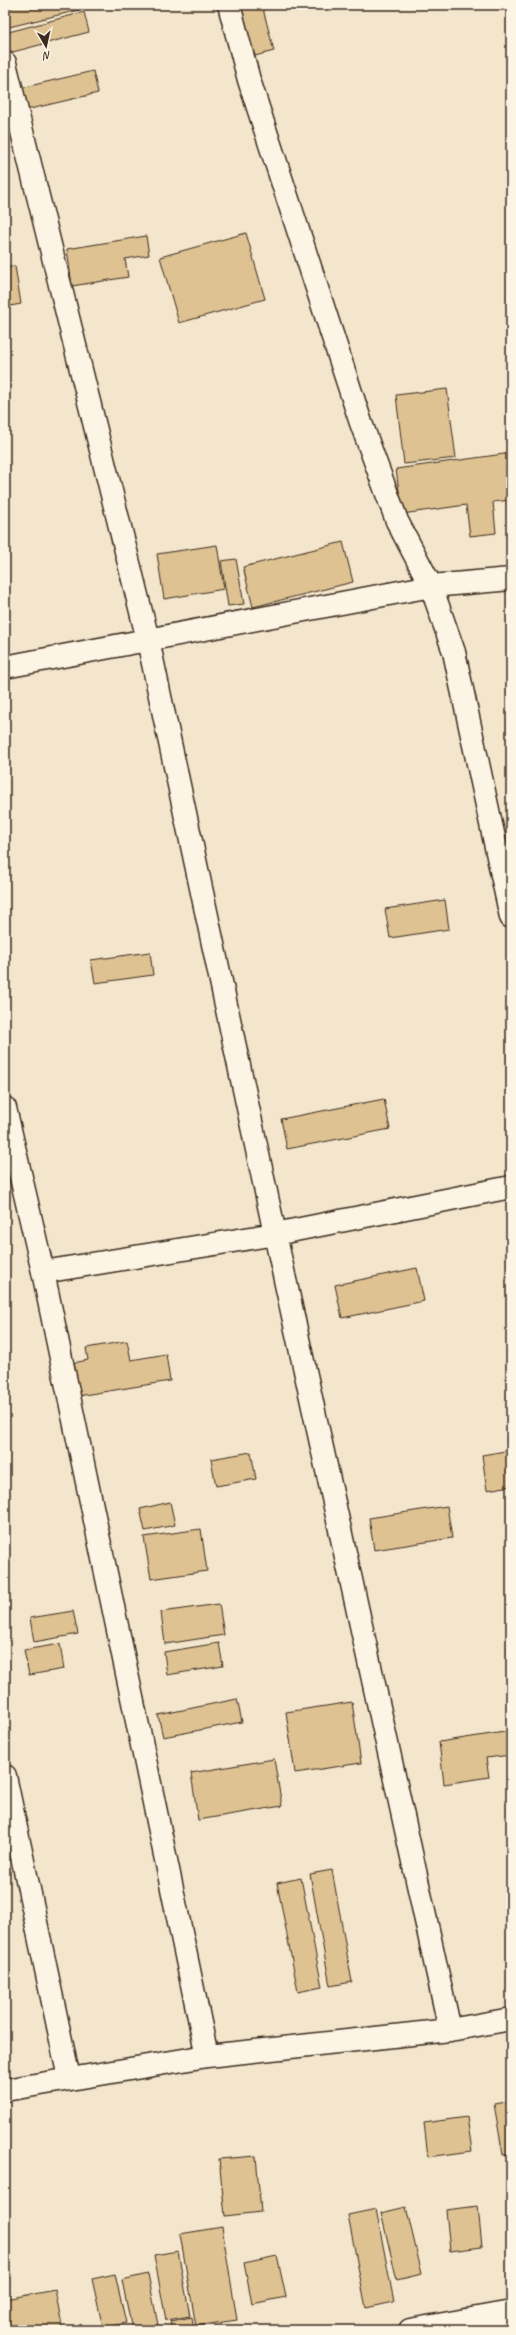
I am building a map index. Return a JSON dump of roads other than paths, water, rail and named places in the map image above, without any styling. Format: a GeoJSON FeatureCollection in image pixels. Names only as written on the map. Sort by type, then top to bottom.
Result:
{"type":"FeatureCollection","features":[{"type":"Feature","properties":{"kind":"street"},"geometry":{"type":"LineString","coordinates":[[229,5],[249,80],[362,423],[397,520],[431,586],[454,652],[511,917]]}},
{"type":"Feature","properties":{"kind":"street"},"geometry":{"type":"LineString","coordinates":[[5,63],[148,640],[275,1234],[450,2030]]}},
{"type":"Feature","properties":{"kind":"street"},"geometry":{"type":"LineString","coordinates":[[5,667],[431,586],[511,579]]}},
{"type":"Feature","properties":{"kind":"street"},"geometry":{"type":"LineString","coordinates":[[5,1108],[43,1272],[207,2056]]}},
{"type":"Feature","properties":{"kind":"street"},"geometry":{"type":"LineString","coordinates":[[43,1272],[275,1234],[511,1187]]}},
{"type":"Feature","properties":{"kind":"street"},"geometry":{"type":"LineString","coordinates":[[5,1776],[69,2078]]}},
{"type":"Feature","properties":{"kind":"street"},"geometry":{"type":"LineString","coordinates":[[5,2090],[69,2078],[207,2056],[450,2030],[511,2019]]}},
{"type":"Feature","properties":{"kind":"street"},"geometry":{"type":"LineString","coordinates":[[410,2330],[511,2312]]}}]}
